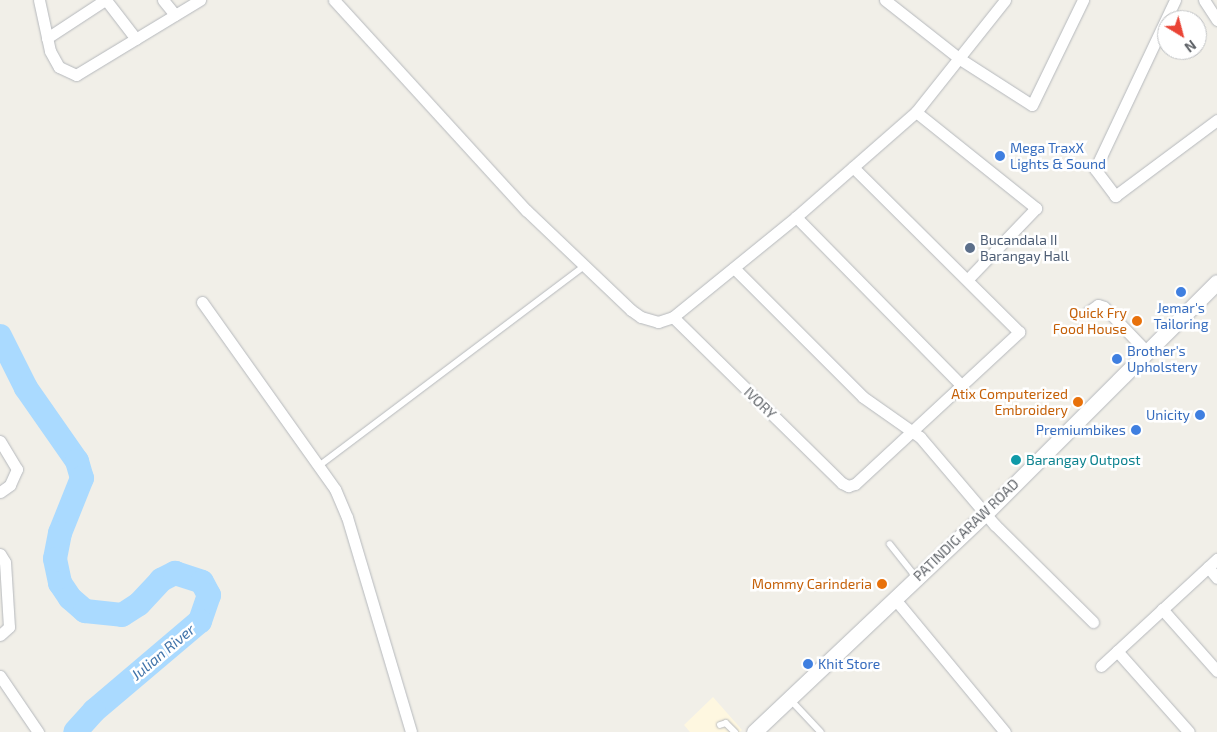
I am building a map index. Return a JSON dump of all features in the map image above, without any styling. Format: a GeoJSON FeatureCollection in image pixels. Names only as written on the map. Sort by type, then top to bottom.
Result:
{"type":"FeatureCollection","features":[{"type":"Feature","properties":{"kind":"main road","name":"PATINDIG ARAW ROAD"},"geometry":{"type":"LineString","coordinates":[[755,732],[894,598],[987,512],[1148,354],[1217,282]]}},
{"type":"Feature","properties":{"kind":"street"},"geometry":{"type":"LineString","coordinates":[[39,0],[47,38],[59,67],[76,75],[200,0]]}},
{"type":"Feature","properties":{"kind":"street"},"geometry":{"type":"LineString","coordinates":[[47,38],[106,0],[136,39]]}},
{"type":"Feature","properties":{"kind":"street"},"geometry":{"type":"LineString","coordinates":[[163,0],[175,15]]}},
{"type":"Feature","properties":{"kind":"street"},"geometry":{"type":"LineString","coordinates":[[334,0],[526,210],[641,317],[658,322],[673,317],[734,268],[796,217],[916,112],[1005,0]]}},
{"type":"Feature","properties":{"kind":"street"},"geometry":{"type":"LineString","coordinates":[[885,0],[960,59],[1032,105],[1083,0]]}},
{"type":"Feature","properties":{"kind":"street"},"geometry":{"type":"LineString","coordinates":[[1175,0],[1095,169],[1115,196],[1217,120]]}},
{"type":"Feature","properties":{"kind":"street"},"geometry":{"type":"LineString","coordinates":[[1204,0],[1217,20]]}},
{"type":"Feature","properties":{"kind":"street"},"geometry":{"type":"LineString","coordinates":[[916,112],[1036,208],[968,279]]}},
{"type":"Feature","properties":{"kind":"street"},"geometry":{"type":"LineString","coordinates":[[853,167],[968,279],[1019,332],[911,429]]}},
{"type":"Feature","properties":{"kind":"street"},"geometry":{"type":"LineString","coordinates":[[796,217],[960,384]]}},
{"type":"Feature","properties":{"kind":"street"},"geometry":{"type":"LineString","coordinates":[[734,268],[863,397],[911,429],[987,512],[1031,564],[1093,622]]}},
{"type":"Feature","properties":{"kind":"street"},"geometry":{"type":"LineString","coordinates":[[202,302],[335,489],[347,516],[411,732]]}},
{"type":"Feature","properties":{"kind":"street"},"geometry":{"type":"LineString","coordinates":[[1088,312],[1098,306],[1104,307],[1148,354]]}},
{"type":"Feature","properties":{"kind":"street","name":"IVORY"},"geometry":{"type":"LineString","coordinates":[[673,317],[848,486],[855,484],[911,429]]}},
{"type":"Feature","properties":{"kind":"street"},"geometry":{"type":"LineString","coordinates":[[0,441],[17,470],[10,485],[0,492]]}},
{"type":"Feature","properties":{"kind":"street"},"geometry":{"type":"LineString","coordinates":[[0,554],[5,562],[9,627],[0,635]]}},
{"type":"Feature","properties":{"kind":"street"},"geometry":{"type":"LineString","coordinates":[[1101,666],[1217,559]]}},
{"type":"Feature","properties":{"kind":"street"},"geometry":{"type":"LineString","coordinates":[[1208,567],[1217,578]]}},
{"type":"Feature","properties":{"kind":"street"},"geometry":{"type":"LineString","coordinates":[[894,598],[1004,732]]}},
{"type":"Feature","properties":{"kind":"street"},"geometry":{"type":"LineString","coordinates":[[1162,609],[1217,671]]}},
{"type":"Feature","properties":{"kind":"street"},"geometry":{"type":"LineString","coordinates":[[1117,652],[1189,732]]}},
{"type":"Feature","properties":{"kind":"street"},"geometry":{"type":"LineString","coordinates":[[0,676],[38,732]]}},
{"type":"Feature","properties":{"kind":"lane"},"geometry":{"type":"LineString","coordinates":[[318,466],[584,266]]}},
{"type":"Feature","properties":{"kind":"lane"},"geometry":{"type":"LineString","coordinates":[[890,544],[917,578]]}},
{"type":"Feature","properties":{"kind":"lane"},"geometry":{"type":"LineString","coordinates":[[789,698],[821,732]]}},
{"type":"Feature","properties":{"kind":"lane"},"geometry":{"type":"LineString","coordinates":[[720,725],[726,724],[735,732]]}},
{"type":"Feature","properties":{"kind":"shaded area"},"geometry":{"type":"Polygon","coordinates":[[[713,697],[742,730],[740,732],[690,732],[684,725],[713,697]]]}},
{"type":"Feature","properties":{"kind":"waterway","name":"Julian River"},"geometry":{"type":"LineString","coordinates":[[0,336],[26,388],[77,461],[82,478],[60,533],[55,559],[60,583],[70,598],[85,611],[122,615],[139,604],[161,580],[175,573],[202,582],[209,595],[200,621],[94,711],[75,732]]}},
{"type":"Feature","properties":{"kind":"place","name":"Mega TraxX Lights & Sound"},"geometry":{"type":"Point","coordinates":[1000,156]}},
{"type":"Feature","properties":{"kind":"place","name":"Bucandala II Barangay Hall"},"geometry":{"type":"Point","coordinates":[970,248]}},
{"type":"Feature","properties":{"kind":"place","name":"Jemar's Tailoring"},"geometry":{"type":"Point","coordinates":[1181,292]}},
{"type":"Feature","properties":{"kind":"place","name":"Quick Fry Food House"},"geometry":{"type":"Point","coordinates":[1137,321]}},
{"type":"Feature","properties":{"kind":"place","name":"Brother's Upholstery"},"geometry":{"type":"Point","coordinates":[1117,359]}},
{"type":"Feature","properties":{"kind":"place","name":"Atix Computerized Embroidery"},"geometry":{"type":"Point","coordinates":[1078,402]}},
{"type":"Feature","properties":{"kind":"place","name":"Unicity"},"geometry":{"type":"Point","coordinates":[1200,415]}},
{"type":"Feature","properties":{"kind":"place","name":"Premiumbikes"},"geometry":{"type":"Point","coordinates":[1136,430]}},
{"type":"Feature","properties":{"kind":"place","name":"Barangay Outpost"},"geometry":{"type":"Point","coordinates":[1016,460]}},
{"type":"Feature","properties":{"kind":"place","name":"Mommy Carinderia"},"geometry":{"type":"Point","coordinates":[882,584]}},
{"type":"Feature","properties":{"kind":"place","name":"Khit Store"},"geometry":{"type":"Point","coordinates":[808,664]}}]}
